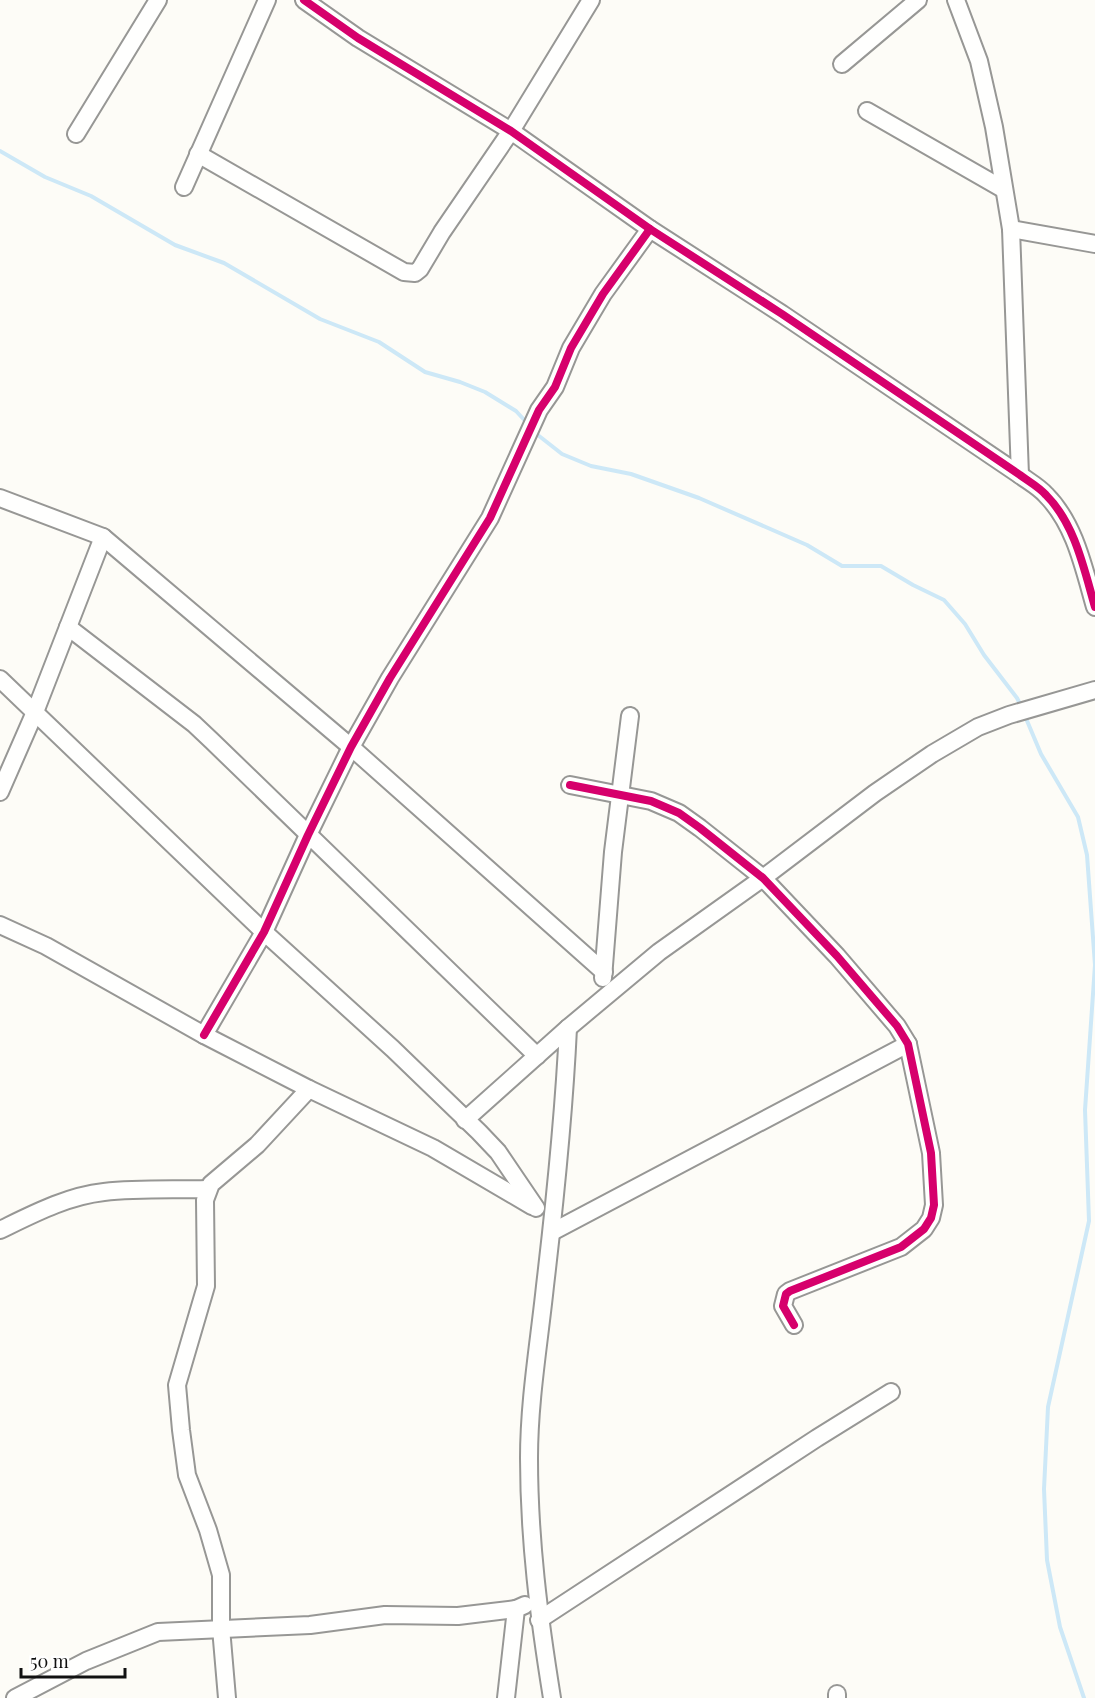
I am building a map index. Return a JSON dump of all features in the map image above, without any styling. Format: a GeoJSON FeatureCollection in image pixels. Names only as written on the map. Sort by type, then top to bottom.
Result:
{"type":"FeatureCollection","features":[{"type":"Feature","properties":{"kind":"street"},"geometry":{"type":"LineString","coordinates":[[76,134],[158,0]]}},
{"type":"Feature","properties":{"kind":"street"},"geometry":{"type":"LineString","coordinates":[[184,187],[267,0]]}},
{"type":"Feature","properties":{"kind":"street"},"geometry":{"type":"LineString","coordinates":[[304,0],[358,38],[511,131],[650,229],[782,314],[1020,475],[1046,495],[1068,524],[1086,573],[1095,607]]}},
{"type":"Feature","properties":{"kind":"street"},"geometry":{"type":"LineString","coordinates":[[198,154],[404,272],[415,273],[423,265],[442,232],[511,131],[591,0]]}},
{"type":"Feature","properties":{"kind":"street"},"geometry":{"type":"LineString","coordinates":[[842,64],[918,0]]}},
{"type":"Feature","properties":{"kind":"street"},"geometry":{"type":"LineString","coordinates":[[956,0],[979,61],[994,127],[1011,229],[1020,475]]}},
{"type":"Feature","properties":{"kind":"street"},"geometry":{"type":"LineString","coordinates":[[867,111],[1004,189]]}},
{"type":"Feature","properties":{"kind":"street"},"geometry":{"type":"LineString","coordinates":[[204,1035],[264,932],[351,747],[390,678],[490,518],[539,411],[555,387],[570,348],[603,294],[650,229]]}},
{"type":"Feature","properties":{"kind":"street"},"geometry":{"type":"LineString","coordinates":[[1011,229],[1095,244]]}},
{"type":"Feature","properties":{"kind":"street"},"geometry":{"type":"LineString","coordinates":[[0,498],[103,537],[351,747],[603,972]]}},
{"type":"Feature","properties":{"kind":"street"},"geometry":{"type":"LineString","coordinates":[[0,792],[35,712],[103,537]]}},
{"type":"Feature","properties":{"kind":"street"},"geometry":{"type":"LineString","coordinates":[[68,627],[194,724],[537,1056]]}},
{"type":"Feature","properties":{"kind":"street"},"geometry":{"type":"LineString","coordinates":[[0,679],[264,932],[393,1049],[498,1152],[536,1208],[552,1225]]}},
{"type":"Feature","properties":{"kind":"street"},"geometry":{"type":"LineString","coordinates":[[465,1120],[568,1028],[659,952],[763,878],[875,793],[932,754],[978,727],[1040,705],[1095,690]]}},
{"type":"Feature","properties":{"kind":"street"},"geometry":{"type":"LineString","coordinates":[[601,1000],[613,852],[630,716]]}},
{"type":"Feature","properties":{"kind":"street"},"geometry":{"type":"LineString","coordinates":[[570,785],[651,801],[679,813],[763,878],[837,956],[897,1026],[908,1044],[930,1154],[934,1205],[931,1218],[924,1229],[901,1247],[786,1294],[783,1306],[794,1325]]}},
{"type":"Feature","properties":{"kind":"street"},"geometry":{"type":"LineString","coordinates":[[0,925],[46,946],[204,1035],[309,1089],[433,1148],[536,1208]]}},
{"type":"Feature","properties":{"kind":"street"},"geometry":{"type":"LineString","coordinates":[[552,1698],[539,1620],[532,1554],[529,1457],[533,1394],[552,1225],[568,1028]]}},
{"type":"Feature","properties":{"kind":"street"},"geometry":{"type":"LineString","coordinates":[[552,1225],[908,1044]]}},
{"type":"Feature","properties":{"kind":"street"},"geometry":{"type":"LineString","coordinates":[[227,1698],[221,1628],[221,1575],[208,1530],[187,1475],[177,1385],[206,1286],[205,1200],[207,1190],[257,1145],[309,1089]]}},
{"type":"Feature","properties":{"kind":"street"},"geometry":{"type":"LineString","coordinates":[[0,1230],[42,1209],[74,1198],[104,1192],[207,1190]]}},
{"type":"Feature","properties":{"kind":"street"},"geometry":{"type":"LineString","coordinates":[[539,1620],[891,1392]]}},
{"type":"Feature","properties":{"kind":"street"},"geometry":{"type":"LineString","coordinates":[[15,1698],[86,1660],[158,1632],[310,1625],[385,1615],[458,1616],[516,1609],[537,1601]]}},
{"type":"Feature","properties":{"kind":"street"},"geometry":{"type":"LineString","coordinates":[[506,1698],[516,1609]]}},
{"type":"Feature","properties":{"kind":"waterway"},"geometry":{"type":"LineString","coordinates":[[0,151],[45,177],[91,196],[175,245],[224,263],[320,319],[379,342],[425,372],[485,392],[516,411],[528,424]]}},
{"type":"Feature","properties":{"kind":"waterway"},"geometry":{"type":"LineString","coordinates":[[534,432],[562,454],[591,466],[631,474],[699,498],[807,545],[842,566],[881,566],[944,600],[965,624],[1021,706]]}},
{"type":"Feature","properties":{"kind":"waterway"},"geometry":{"type":"LineString","coordinates":[[1025,716],[1041,754],[1078,817],[1087,855],[1095,965],[1085,1110],[1089,1221],[1048,1407],[1044,1489],[1047,1560],[1060,1627],[1084,1698]]}},
{"type":"Feature","properties":{"kind":"cycle path"},"geometry":{"type":"LineString","coordinates":[[304,0],[358,38],[511,131],[650,229],[782,314],[1037,487],[1056,507],[1071,533],[1095,607]]}},
{"type":"Feature","properties":{"kind":"cycle path"},"geometry":{"type":"LineString","coordinates":[[204,1035],[264,932],[351,747],[390,678],[490,518],[539,410],[555,387],[571,348],[603,294],[650,229]]}},
{"type":"Feature","properties":{"kind":"cycle path"},"geometry":{"type":"LineString","coordinates":[[570,785],[651,801],[679,813],[700,828],[763,878],[837,956],[897,1026],[908,1044],[931,1153],[934,1205],[931,1218],[924,1229],[901,1247],[786,1294],[783,1306],[794,1325]]}}]}
